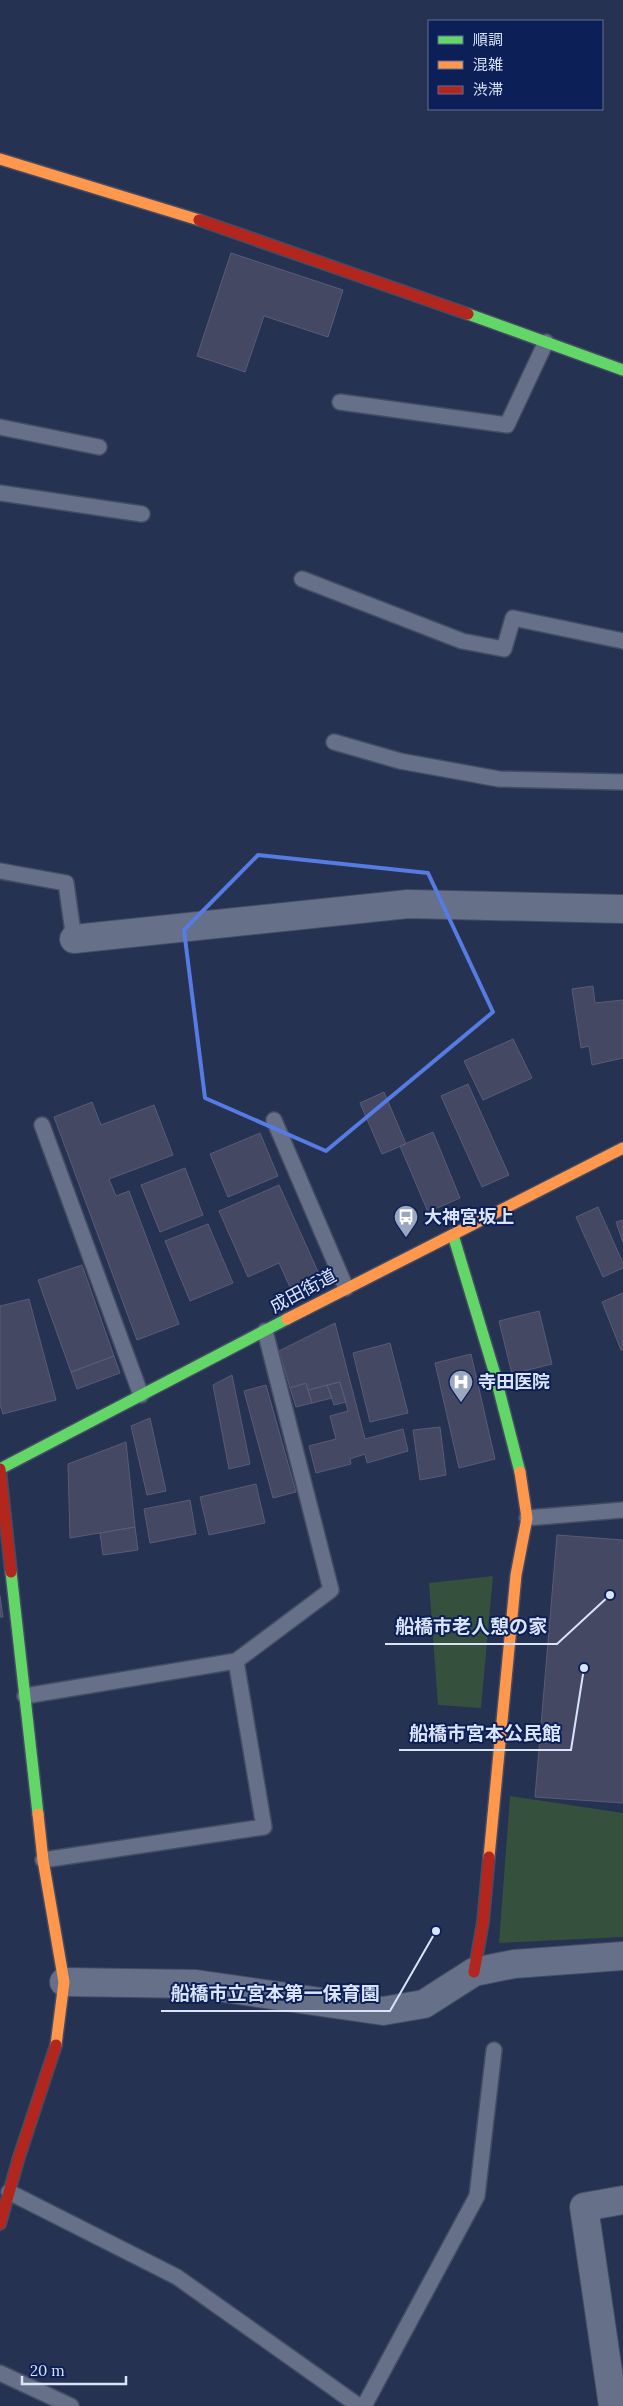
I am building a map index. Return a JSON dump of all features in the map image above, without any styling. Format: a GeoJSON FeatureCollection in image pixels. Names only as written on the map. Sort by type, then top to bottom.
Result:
{"type":"FeatureCollection","features":[{"type":"Feature","properties":{"kind":"street"},"geometry":{"type":"LineString","coordinates":[[0,159],[243,234],[623,370]]}},
{"type":"Feature","properties":{"kind":"street"},"geometry":{"type":"LineString","coordinates":[[74,939],[408,904],[623,909]]}},
{"type":"Feature","properties":{"kind":"street","name":"成田街道"},"geometry":{"type":"LineString","coordinates":[[0,1469],[346,1288],[623,1148]]}},
{"type":"Feature","properties":{"kind":"street"},"geometry":{"type":"LineString","coordinates":[[453,1235],[494,1370],[518,1461],[527,1518],[516,1575],[483,1922],[474,1972]]}},
{"type":"Feature","properties":{"kind":"street"},"geometry":{"type":"LineString","coordinates":[[0,1469],[43,1860],[64,1982],[55,2052],[0,2224]]}},
{"type":"Feature","properties":{"kind":"street"},"geometry":{"type":"LineString","coordinates":[[64,1982],[196,1984],[383,2011],[424,2004],[474,1972],[514,1964],[623,1956]]}},
{"type":"Feature","properties":{"kind":"street"},"geometry":{"type":"LineString","coordinates":[[613,2406],[584,2207],[623,2200]]}},
{"type":"Feature","properties":{"kind":"lane"},"geometry":{"type":"LineString","coordinates":[[340,402],[507,425],[546,342]]}},
{"type":"Feature","properties":{"kind":"lane"},"geometry":{"type":"LineString","coordinates":[[0,427],[99,447]]}},
{"type":"Feature","properties":{"kind":"lane"},"geometry":{"type":"LineString","coordinates":[[0,493],[142,514]]}},
{"type":"Feature","properties":{"kind":"lane"},"geometry":{"type":"LineString","coordinates":[[302,579],[462,641],[504,649],[512,618],[623,641]]}},
{"type":"Feature","properties":{"kind":"lane"},"geometry":{"type":"LineString","coordinates":[[334,742],[400,760],[499,779],[623,782]]}},
{"type":"Feature","properties":{"kind":"lane"},"geometry":{"type":"LineString","coordinates":[[0,870],[66,883],[74,939]]}},
{"type":"Feature","properties":{"kind":"lane"},"geometry":{"type":"LineString","coordinates":[[274,1120],[346,1288]]}},
{"type":"Feature","properties":{"kind":"lane"},"geometry":{"type":"LineString","coordinates":[[42,1125],[141,1395]]}},
{"type":"Feature","properties":{"kind":"lane"},"geometry":{"type":"LineString","coordinates":[[25,1696],[236,1661],[331,1590],[265,1330]]}},
{"type":"Feature","properties":{"kind":"lane"},"geometry":{"type":"LineString","coordinates":[[527,1518],[623,1510]]}},
{"type":"Feature","properties":{"kind":"lane"},"geometry":{"type":"LineString","coordinates":[[43,1860],[264,1827],[236,1661]]}},
{"type":"Feature","properties":{"kind":"lane"},"geometry":{"type":"LineString","coordinates":[[364,2406],[477,2196],[494,2050]]}},
{"type":"Feature","properties":{"kind":"lane"},"geometry":{"type":"LineString","coordinates":[[9,2192],[177,2277],[359,2406]]}},
{"type":"Feature","properties":{"kind":"lane"},"geometry":{"type":"LineString","coordinates":[[0,2373],[71,2406]]}},
{"type":"Feature","properties":{"kind":"highlighted area"},"geometry":{"type":"Polygon","coordinates":[[[258,855],[428,873],[493,1012],[326,1151],[205,1098],[184,930],[258,855]]]}},
{"type":"Feature","properties":{"kind":"green space"},"geometry":{"type":"Polygon","coordinates":[[[493,1576],[481,1708],[438,1705],[429,1583],[493,1576]]]}},
{"type":"Feature","properties":{"kind":"green space"},"geometry":{"type":"Polygon","coordinates":[[[510,1796],[623,1813],[623,1937],[499,1943],[510,1796]]]}},
{"type":"Feature","properties":{"kind":"building"},"geometry":{"type":"Polygon","coordinates":[[[231,253],[343,290],[328,337],[264,316],[245,372],[197,356],[231,253]]]}},
{"type":"Feature","properties":{"kind":"building"},"geometry":{"type":"Polygon","coordinates":[[[593,986],[595,1003],[623,1000],[623,1058],[592,1065],[589,1046],[581,1048],[572,989],[593,986]]]}},
{"type":"Feature","properties":{"kind":"building"},"geometry":{"type":"Polygon","coordinates":[[[513,1039],[532,1078],[483,1100],[464,1061],[513,1039]]]}},
{"type":"Feature","properties":{"kind":"building"},"geometry":{"type":"Polygon","coordinates":[[[468,1084],[509,1175],[482,1187],[441,1096],[468,1084]]]}},
{"type":"Feature","properties":{"kind":"building"},"geometry":{"type":"Polygon","coordinates":[[[384,1092],[406,1144],[382,1154],[360,1103],[384,1092]]]}},
{"type":"Feature","properties":{"kind":"building"},"geometry":{"type":"Polygon","coordinates":[[[92,1102],[101,1125],[154,1105],[173,1155],[109,1179],[116,1196],[129,1191],[179,1324],[137,1340],[54,1117],[92,1102]]]}},
{"type":"Feature","properties":{"kind":"building"},"geometry":{"type":"Polygon","coordinates":[[[433,1132],[460,1198],[428,1212],[400,1146],[433,1132]]]}},
{"type":"Feature","properties":{"kind":"building"},"geometry":{"type":"Polygon","coordinates":[[[260,1133],[278,1176],[228,1197],[210,1154],[260,1133]]]}},
{"type":"Feature","properties":{"kind":"building"},"geometry":{"type":"Polygon","coordinates":[[[185,1168],[203,1215],[160,1232],[141,1185],[185,1168]]]}},
{"type":"Feature","properties":{"kind":"building"},"geometry":{"type":"Polygon","coordinates":[[[279,1185],[319,1274],[290,1287],[279,1263],[248,1277],[219,1211],[279,1185]]]}},
{"type":"Feature","properties":{"kind":"building"},"geometry":{"type":"Polygon","coordinates":[[[598,1207],[623,1263],[623,1268],[603,1277],[576,1217],[598,1207]]]}},
{"type":"Feature","properties":{"kind":"building"},"geometry":{"type":"Polygon","coordinates":[[[623,1220],[623,1242],[616,1222],[623,1220]]]}},
{"type":"Feature","properties":{"kind":"building"},"geometry":{"type":"Polygon","coordinates":[[[208,1224],[233,1283],[190,1301],[165,1241],[208,1224]]]}},
{"type":"Feature","properties":{"kind":"building"},"geometry":{"type":"Polygon","coordinates":[[[82,1265],[114,1356],[71,1372],[38,1280],[82,1265]]]}},
{"type":"Feature","properties":{"kind":"building"},"geometry":{"type":"Polygon","coordinates":[[[623,1293],[623,1350],[621,1350],[602,1302],[623,1293]]]}},
{"type":"Feature","properties":{"kind":"building"},"geometry":{"type":"Polygon","coordinates":[[[29,1299],[56,1400],[3,1414],[0,1405],[0,1306],[29,1299]]]}},
{"type":"Feature","properties":{"kind":"building"},"geometry":{"type":"Polygon","coordinates":[[[539,1311],[552,1364],[512,1374],[499,1321],[539,1311]]]}},
{"type":"Feature","properties":{"kind":"building"},"geometry":{"type":"Polygon","coordinates":[[[335,1323],[365,1439],[403,1429],[408,1451],[367,1463],[365,1454],[350,1459],[351,1464],[316,1473],[309,1446],[336,1439],[330,1416],[348,1411],[340,1382],[308,1390],[306,1383],[290,1388],[279,1351],[335,1323]]]}},
{"type":"Feature","properties":{"kind":"building"},"geometry":{"type":"Polygon","coordinates":[[[390,1343],[408,1413],[370,1422],[353,1353],[390,1343]]]}},
{"type":"Feature","properties":{"kind":"building"},"geometry":{"type":"Polygon","coordinates":[[[471,1354],[495,1459],[459,1468],[435,1363],[471,1354]]]}},
{"type":"Feature","properties":{"kind":"building"},"geometry":{"type":"Polygon","coordinates":[[[114,1356],[120,1373],[77,1389],[71,1372],[114,1356]]]}},
{"type":"Feature","properties":{"kind":"building"},"geometry":{"type":"Polygon","coordinates":[[[232,1375],[250,1464],[229,1469],[213,1385],[232,1375]]]}},
{"type":"Feature","properties":{"kind":"building"},"geometry":{"type":"Polygon","coordinates":[[[340,1382],[346,1402],[334,1405],[327,1385],[340,1382]]]}},
{"type":"Feature","properties":{"kind":"building"},"geometry":{"type":"Polygon","coordinates":[[[306,1383],[312,1403],[296,1407],[290,1388],[306,1383]]]}},
{"type":"Feature","properties":{"kind":"building"},"geometry":{"type":"Polygon","coordinates":[[[266,1385],[296,1492],[273,1498],[244,1391],[266,1385]]]}},
{"type":"Feature","properties":{"kind":"building"},"geometry":{"type":"Polygon","coordinates":[[[327,1385],[332,1398],[312,1403],[308,1390],[327,1385]]]}},
{"type":"Feature","properties":{"kind":"building"},"geometry":{"type":"Polygon","coordinates":[[[150,1418],[166,1491],[147,1495],[131,1426],[150,1418]]]}},
{"type":"Feature","properties":{"kind":"building"},"geometry":{"type":"Polygon","coordinates":[[[440,1427],[446,1475],[420,1480],[413,1430],[440,1427]]]}},
{"type":"Feature","properties":{"kind":"building"},"geometry":{"type":"Polygon","coordinates":[[[126,1442],[135,1527],[70,1538],[68,1464],[126,1442]]]}},
{"type":"Feature","properties":{"kind":"building"},"geometry":{"type":"Polygon","coordinates":[[[256,1484],[265,1523],[209,1535],[200,1497],[256,1484]]]}},
{"type":"Feature","properties":{"kind":"building"},"geometry":{"type":"Polygon","coordinates":[[[190,1500],[196,1534],[150,1543],[144,1509],[190,1500]]]}},
{"type":"Feature","properties":{"kind":"building"},"geometry":{"type":"Polygon","coordinates":[[[135,1527],[138,1550],[103,1555],[100,1533],[135,1527]]]}},
{"type":"Feature","properties":{"kind":"building"},"geometry":{"type":"Polygon","coordinates":[[[557,1535],[623,1540],[623,1803],[535,1797],[557,1535]]]}},
{"type":"Feature","properties":{"kind":"building"},"geometry":{"type":"Polygon","coordinates":[[[0,1596],[3,1617],[0,1617],[0,1596]]]}},
{"type":"Feature","properties":{"kind":"traffic: fast"},"geometry":{"type":"LineString","coordinates":[[468,314],[623,370]]}},
{"type":"Feature","properties":{"kind":"traffic: fast"},"geometry":{"type":"LineString","coordinates":[[453,1235],[494,1371],[520,1472]]}},
{"type":"Feature","properties":{"kind":"traffic: fast"},"geometry":{"type":"LineString","coordinates":[[0,1469],[287,1319]]}},
{"type":"Feature","properties":{"kind":"traffic: fast"},"geometry":{"type":"LineString","coordinates":[[11,1572],[38,1814]]}},
{"type":"Feature","properties":{"kind":"traffic: slow"},"geometry":{"type":"LineString","coordinates":[[0,159],[199,220]]}},
{"type":"Feature","properties":{"kind":"traffic: slow"},"geometry":{"type":"LineString","coordinates":[[287,1319],[623,1148]]}},
{"type":"Feature","properties":{"kind":"traffic: slow"},"geometry":{"type":"LineString","coordinates":[[489,1857],[516,1575],[527,1518],[520,1472]]}},
{"type":"Feature","properties":{"kind":"traffic: slow"},"geometry":{"type":"LineString","coordinates":[[38,1814],[43,1860],[64,1982],[56,2045]]}},
{"type":"Feature","properties":{"kind":"traffic: jam"},"geometry":{"type":"LineString","coordinates":[[199,220],[468,314]]}},
{"type":"Feature","properties":{"kind":"traffic: jam"},"geometry":{"type":"LineString","coordinates":[[0,1469],[11,1572]]}},
{"type":"Feature","properties":{"kind":"traffic: jam"},"geometry":{"type":"LineString","coordinates":[[474,1972],[483,1922],[489,1857]]}},
{"type":"Feature","properties":{"kind":"traffic: jam"},"geometry":{"type":"LineString","coordinates":[[0,2224],[19,2157],[56,2045]]}},
{"type":"Feature","properties":{"kind":"place","name":"大神宮坂上"},"geometry":{"type":"Point","coordinates":[406,1238]}},
{"type":"Feature","properties":{"kind":"place","name":"寺田医院"},"geometry":{"type":"Point","coordinates":[461,1403]}},
{"type":"Feature","properties":{"kind":"place","name":"船橋市老人憩の家"},"geometry":{"type":"Point","coordinates":[610,1595]}},
{"type":"Feature","properties":{"kind":"place","name":"船橋市宮本公民館"},"geometry":{"type":"Point","coordinates":[584,1668]}},
{"type":"Feature","properties":{"kind":"place","name":"船橋市立宮本第一保育園"},"geometry":{"type":"Point","coordinates":[436,1931]}}]}
